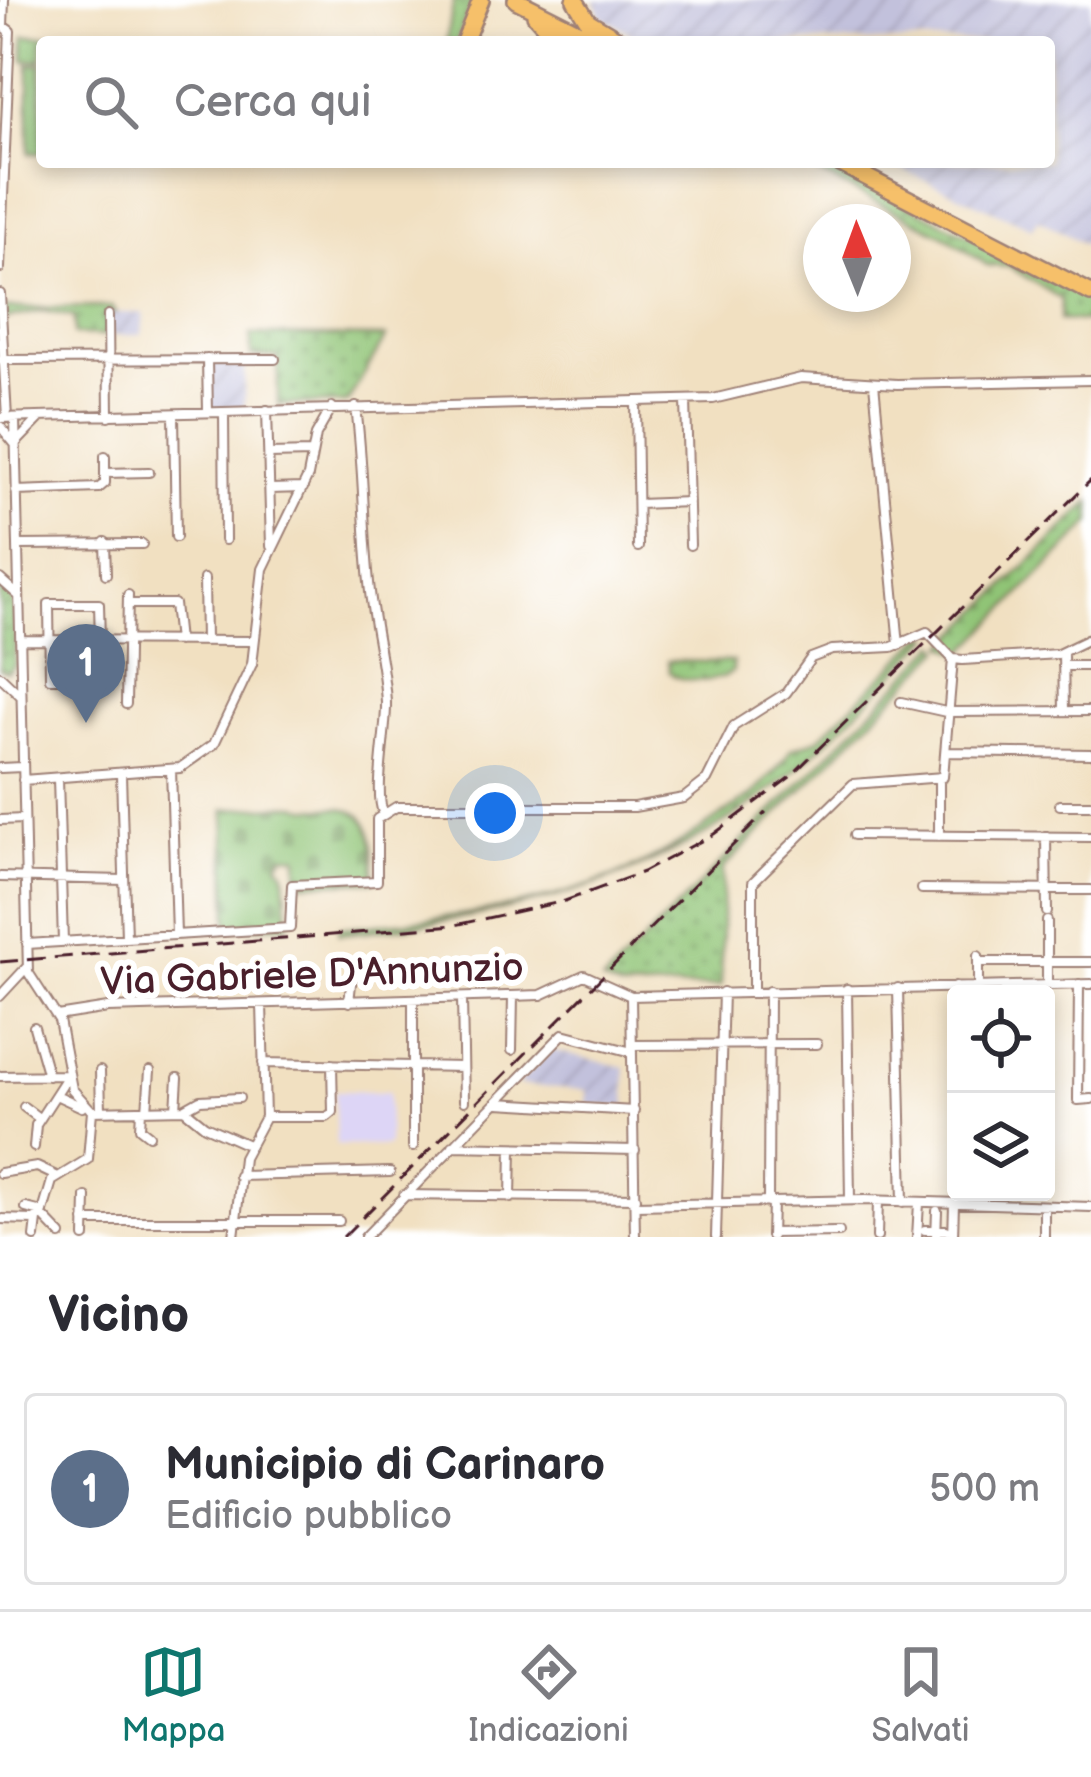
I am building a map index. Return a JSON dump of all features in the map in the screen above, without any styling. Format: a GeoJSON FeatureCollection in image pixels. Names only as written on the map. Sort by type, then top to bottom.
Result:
{"type":"FeatureCollection","features":[{"type":"Feature","properties":{"kind":"highway"},"geometry":{"type":"LineString","coordinates":[[514,0],[553,36]]}},
{"type":"Feature","properties":{"kind":"highway"},"geometry":{"type":"LineString","coordinates":[[514,0],[587,36]]}},
{"type":"Feature","properties":{"kind":"highway"},"geometry":{"type":"LineString","coordinates":[[536,0],[609,36]]}},
{"type":"Feature","properties":{"kind":"highway"},"geometry":{"type":"LineString","coordinates":[[575,0],[588,21],[612,36]]}},
{"type":"Feature","properties":{"kind":"highway"},"geometry":{"type":"LineString","coordinates":[[466,36],[479,4]]}},
{"type":"Feature","properties":{"kind":"highway"},"geometry":{"type":"LineString","coordinates":[[849,168],[1091,293]]}},
{"type":"Feature","properties":{"kind":"highway"},"geometry":{"type":"LineString","coordinates":[[867,168],[1091,284]]}},
{"type":"Feature","properties":{"kind":"street"},"geometry":{"type":"LineString","coordinates":[[0,268],[10,31],[2,26],[4,0]]}},
{"type":"Feature","properties":{"kind":"street"},"geometry":{"type":"LineString","coordinates":[[0,294],[5,420],[15,444],[28,966],[33,985],[62,1015],[68,1076],[93,1110]]}},
{"type":"Feature","properties":{"kind":"street"},"geometry":{"type":"LineString","coordinates":[[108,315],[109,416]]}},
{"type":"Feature","properties":{"kind":"street"},"geometry":{"type":"LineString","coordinates":[[207,359],[208,412]]}},
{"type":"Feature","properties":{"kind":"street"},"geometry":{"type":"LineString","coordinates":[[2,360],[275,359]]}},
{"type":"Feature","properties":{"kind":"street"},"geometry":{"type":"LineString","coordinates":[[5,420],[356,406],[686,400],[739,396],[801,378],[874,383],[1091,380]]}},
{"type":"Feature","properties":{"kind":"street"},"geometry":{"type":"LineString","coordinates":[[874,383],[899,645]]}},
{"type":"Feature","properties":{"kind":"street"},"geometry":{"type":"LineString","coordinates":[[686,400],[690,545]]}},
{"type":"Feature","properties":{"kind":"street"},"geometry":{"type":"LineString","coordinates":[[636,401],[638,547]]}},
{"type":"Feature","properties":{"kind":"street"},"geometry":{"type":"LineString","coordinates":[[27,944],[290,928],[292,886],[377,881],[375,831],[383,812],[379,797],[387,744],[386,696],[370,590],[365,473],[356,406]]}},
{"type":"Feature","properties":{"kind":"street"},"geometry":{"type":"LineString","coordinates":[[23,780],[170,769],[203,756],[227,724],[246,686],[258,591],[332,407]]}},
{"type":"Feature","properties":{"kind":"street"},"geometry":{"type":"LineString","coordinates":[[268,410],[272,548]]}},
{"type":"Feature","properties":{"kind":"street"},"geometry":{"type":"LineString","coordinates":[[224,412],[225,540]]}},
{"type":"Feature","properties":{"kind":"street"},"geometry":{"type":"LineString","coordinates":[[174,414],[176,537]]}},
{"type":"Feature","properties":{"kind":"street"},"geometry":{"type":"LineString","coordinates":[[15,444],[41,417]]}},
{"type":"Feature","properties":{"kind":"street"},"geometry":{"type":"LineString","coordinates":[[5,420],[15,444]]}},
{"type":"Feature","properties":{"kind":"street"},"geometry":{"type":"LineString","coordinates":[[269,454],[313,453]]}},
{"type":"Feature","properties":{"kind":"street"},"geometry":{"type":"LineString","coordinates":[[16,490],[99,488],[105,456]]}},
{"type":"Feature","properties":{"kind":"street"},"geometry":{"type":"LineString","coordinates":[[105,473],[149,472]]}},
{"type":"Feature","properties":{"kind":"street"},"geometry":{"type":"LineString","coordinates":[[270,489],[303,488]]}},
{"type":"Feature","properties":{"kind":"street"},"geometry":{"type":"LineString","coordinates":[[638,504],[689,502]]}},
{"type":"Feature","properties":{"kind":"street"},"geometry":{"type":"LineString","coordinates":[[105,542],[106,574]]}},
{"type":"Feature","properties":{"kind":"street"},"geometry":{"type":"LineString","coordinates":[[17,545],[142,544]]}},
{"type":"Feature","properties":{"kind":"street"},"geometry":{"type":"LineString","coordinates":[[0,579],[19,596]]}},
{"type":"Feature","properties":{"kind":"street"},"geometry":{"type":"LineString","coordinates":[[204,579],[205,641]]}},
{"type":"Feature","properties":{"kind":"street"},"geometry":{"type":"LineString","coordinates":[[126,704],[128,600],[174,604],[178,641]]}},
{"type":"Feature","properties":{"kind":"street"},"geometry":{"type":"LineString","coordinates":[[50,604],[99,604],[101,640],[101,678],[50,678],[50,604]]}},
{"type":"Feature","properties":{"kind":"street"},"geometry":{"type":"LineString","coordinates":[[383,812],[411,806],[660,805],[698,790],[734,726],[786,693],[818,654],[899,645],[927,632],[953,659],[1063,653],[1091,638]]}},
{"type":"Feature","properties":{"kind":"street"},"geometry":{"type":"LineString","coordinates":[[20,640],[254,641]]}},
{"type":"Feature","properties":{"kind":"street"},"geometry":{"type":"LineString","coordinates":[[1063,653],[1064,711]]}},
{"type":"Feature","properties":{"kind":"street"},"geometry":{"type":"LineString","coordinates":[[754,991],[753,882],[853,784],[939,777],[946,770],[946,712],[953,659]]}},
{"type":"Feature","properties":{"kind":"street"},"geometry":{"type":"LineString","coordinates":[[1063,666],[1091,666]]}},
{"type":"Feature","properties":{"kind":"street"},"geometry":{"type":"LineString","coordinates":[[0,676],[21,696]]}},
{"type":"Feature","properties":{"kind":"street"},"geometry":{"type":"LineString","coordinates":[[901,702],[946,712],[1091,711]]}},
{"type":"Feature","properties":{"kind":"street"},"geometry":{"type":"LineString","coordinates":[[946,752],[1091,754]]}},
{"type":"Feature","properties":{"kind":"street"},"geometry":{"type":"LineString","coordinates":[[0,768],[23,767]]}},
{"type":"Feature","properties":{"kind":"street"},"geometry":{"type":"LineString","coordinates":[[170,769],[176,935]]}},
{"type":"Feature","properties":{"kind":"street"},"geometry":{"type":"LineString","coordinates":[[121,774],[126,938]]}},
{"type":"Feature","properties":{"kind":"street"},"geometry":{"type":"LineString","coordinates":[[939,777],[939,836]]}},
{"type":"Feature","properties":{"kind":"street"},"geometry":{"type":"LineString","coordinates":[[58,779],[63,942]]}},
{"type":"Feature","properties":{"kind":"street"},"geometry":{"type":"LineString","coordinates":[[1060,805],[1091,805]]}},
{"type":"Feature","properties":{"kind":"street"},"geometry":{"type":"LineString","coordinates":[[0,820],[24,819]]}},
{"type":"Feature","properties":{"kind":"street"},"geometry":{"type":"LineString","coordinates":[[854,835],[1091,837]]}},
{"type":"Feature","properties":{"kind":"street"},"geometry":{"type":"LineString","coordinates":[[1046,836],[1047,985]]}},
{"type":"Feature","properties":{"kind":"street"},"geometry":{"type":"LineString","coordinates":[[0,877],[124,880]]}},
{"type":"Feature","properties":{"kind":"street"},"geometry":{"type":"LineString","coordinates":[[922,889],[1091,890]]}},
{"type":"Feature","properties":{"kind":"street"},"geometry":{"type":"LineString","coordinates":[[981,985],[978,959],[1091,962]]}},
{"type":"Feature","properties":{"kind":"street"},"geometry":{"type":"LineString","coordinates":[[349,1002],[352,965],[388,964]]}},
{"type":"Feature","properties":{"kind":"street"},"geometry":{"type":"LineString","coordinates":[[0,996],[28,966]]}},
{"type":"Feature","properties":{"kind":"street","name":"Via Gabriele D'Annunzio"},"geometry":{"type":"LineString","coordinates":[[62,1015],[108,1008],[512,996],[552,992],[584,975],[631,996],[947,987]]}},
{"type":"Feature","properties":{"kind":"street"},"geometry":{"type":"LineString","coordinates":[[1079,984],[1078,1100],[1091,1099]]}},
{"type":"Feature","properties":{"kind":"street","name":"Via Gabriele D'Annunzio"},"geometry":{"type":"LineString","coordinates":[[1047,985],[1091,984]]}},
{"type":"Feature","properties":{"kind":"street"},"geometry":{"type":"LineString","coordinates":[[898,988],[903,1202]]}},
{"type":"Feature","properties":{"kind":"street"},"geometry":{"type":"LineString","coordinates":[[848,989],[850,1200]]}},
{"type":"Feature","properties":{"kind":"street"},"geometry":{"type":"LineString","coordinates":[[769,991],[771,1235],[839,1232]]}},
{"type":"Feature","properties":{"kind":"street"},"geometry":{"type":"LineString","coordinates":[[716,1237],[723,992]]}},
{"type":"Feature","properties":{"kind":"street"},"geometry":{"type":"LineString","coordinates":[[512,996],[512,1050]]}},
{"type":"Feature","properties":{"kind":"street"},"geometry":{"type":"LineString","coordinates":[[631,996],[635,1237]]}},
{"type":"Feature","properties":{"kind":"street"},"geometry":{"type":"LineString","coordinates":[[462,999],[464,1101]]}},
{"type":"Feature","properties":{"kind":"street"},"geometry":{"type":"LineString","coordinates":[[413,1000],[413,1147]]}},
{"type":"Feature","properties":{"kind":"street"},"geometry":{"type":"LineString","coordinates":[[234,1237],[239,1176],[265,1117],[262,1004]]}},
{"type":"Feature","properties":{"kind":"street"},"geometry":{"type":"LineString","coordinates":[[34,1027],[48,1076]]}},
{"type":"Feature","properties":{"kind":"street"},"geometry":{"type":"LineString","coordinates":[[365,1237],[563,1034],[632,1049],[817,1044]]}},
{"type":"Feature","properties":{"kind":"street"},"geometry":{"type":"LineString","coordinates":[[263,1063],[464,1066]]}},
{"type":"Feature","properties":{"kind":"street"},"geometry":{"type":"LineString","coordinates":[[265,1117],[327,1118],[333,1112],[332,1064]]}},
{"type":"Feature","properties":{"kind":"street"},"geometry":{"type":"LineString","coordinates":[[35,1237],[56,1177],[88,1160],[100,1071]]}},
{"type":"Feature","properties":{"kind":"street"},"geometry":{"type":"LineString","coordinates":[[149,1135],[140,1128],[150,1071]]}},
{"type":"Feature","properties":{"kind":"street"},"geometry":{"type":"LineString","coordinates":[[0,1076],[68,1076]]}},
{"type":"Feature","properties":{"kind":"street"},"geometry":{"type":"LineString","coordinates":[[34,1148],[40,1119],[68,1076]]}},
{"type":"Feature","properties":{"kind":"street"},"geometry":{"type":"LineString","coordinates":[[178,1078],[180,1109]]}},
{"type":"Feature","properties":{"kind":"street"},"geometry":{"type":"LineString","coordinates":[[56,1095],[93,1110],[180,1109],[200,1100],[238,1099]]}},
{"type":"Feature","properties":{"kind":"street"},"geometry":{"type":"LineString","coordinates":[[496,1103],[634,1111]]}},
{"type":"Feature","properties":{"kind":"street"},"geometry":{"type":"LineString","coordinates":[[24,1108],[40,1119]]}},
{"type":"Feature","properties":{"kind":"street"},"geometry":{"type":"LineString","coordinates":[[180,1109],[250,1146]]}},
{"type":"Feature","properties":{"kind":"street"},"geometry":{"type":"LineString","coordinates":[[452,1146],[635,1150]]}},
{"type":"Feature","properties":{"kind":"street"},"geometry":{"type":"LineString","coordinates":[[511,1198],[512,1148]]}},
{"type":"Feature","properties":{"kind":"street"},"geometry":{"type":"LineString","coordinates":[[0,1173],[37,1167],[56,1177]]}},
{"type":"Feature","properties":{"kind":"street"},"geometry":{"type":"LineString","coordinates":[[239,1176],[390,1172]]}},
{"type":"Feature","properties":{"kind":"street"},"geometry":{"type":"LineString","coordinates":[[404,1196],[1091,1207]]}},
{"type":"Feature","properties":{"kind":"street"},"geometry":{"type":"LineString","coordinates":[[85,1237],[86,1197]]}},
{"type":"Feature","properties":{"kind":"street"},"geometry":{"type":"LineString","coordinates":[[877,1237],[878,1200]]}},
{"type":"Feature","properties":{"kind":"street"},"geometry":{"type":"LineString","coordinates":[[943,1234],[957,1201]]}},
{"type":"Feature","properties":{"kind":"street"},"geometry":{"type":"LineString","coordinates":[[987,1201],[987,1206]]}},
{"type":"Feature","properties":{"kind":"street"},"geometry":{"type":"LineString","coordinates":[[919,1203],[921,1233],[943,1234]]}},
{"type":"Feature","properties":{"kind":"street"},"geometry":{"type":"LineString","coordinates":[[1044,1206],[1044,1237]]}},
{"type":"Feature","properties":{"kind":"street"},"geometry":{"type":"LineString","coordinates":[[26,1208],[61,1234]]}},
{"type":"Feature","properties":{"kind":"street"},"geometry":{"type":"LineString","coordinates":[[937,1211],[943,1234]]}},
{"type":"Feature","properties":{"kind":"street"},"geometry":{"type":"LineString","coordinates":[[0,1219],[39,1217]]}},
{"type":"Feature","properties":{"kind":"street"},"geometry":{"type":"LineString","coordinates":[[86,1221],[339,1221]]}},
{"type":"Feature","properties":{"kind":"shaded area"},"geometry":{"type":"Polygon","coordinates":[[[594,0],[1091,0],[1091,248],[1038,219],[1032,228],[898,168],[1055,168],[1055,36],[636,36],[602,17],[594,0]]]}},
{"type":"Feature","properties":{"kind":"shaded area"},"geometry":{"type":"Polygon","coordinates":[[[105,313],[144,313],[142,335],[105,336],[105,313]]]}},
{"type":"Feature","properties":{"kind":"shaded area"},"geometry":{"type":"Polygon","coordinates":[[[209,361],[245,361],[244,409],[210,410],[209,361]]]}},
{"type":"Feature","properties":{"kind":"shaded area"},"geometry":{"type":"Polygon","coordinates":[[[551,1050],[625,1067],[627,1108],[587,1105],[587,1090],[517,1085],[551,1050]]]}},
{"type":"Feature","properties":{"kind":"shaded area"},"geometry":{"type":"Polygon","coordinates":[[[335,1091],[389,1092],[388,1146],[336,1145],[335,1091]]]}},
{"type":"Feature","properties":{"kind":"green space"},"geometry":{"type":"Polygon","coordinates":[[[454,0],[473,0],[458,36],[447,36],[454,0]]]}},
{"type":"Feature","properties":{"kind":"green space"},"geometry":{"type":"Polygon","coordinates":[[[24,36],[36,36],[36,60],[24,60],[24,36]]]}},
{"type":"Feature","properties":{"kind":"green space"},"geometry":{"type":"Polygon","coordinates":[[[29,64],[36,64],[36,153],[29,153],[29,64]]]}},
{"type":"Feature","properties":{"kind":"green space"},"geometry":{"type":"Polygon","coordinates":[[[808,168],[835,168],[906,204],[881,204],[808,168]]]}},
{"type":"Feature","properties":{"kind":"green space"},"geometry":{"type":"Polygon","coordinates":[[[911,206],[1091,297],[1091,322],[1060,320],[1061,299],[1010,267],[987,265],[911,219],[911,206]]]}},
{"type":"Feature","properties":{"kind":"green space"},"geometry":{"type":"Polygon","coordinates":[[[112,307],[116,313],[105,314],[105,336],[74,335],[74,317],[43,311],[5,319],[5,308],[112,307]]]}},
{"type":"Feature","properties":{"kind":"green space"},"geometry":{"type":"Polygon","coordinates":[[[251,335],[386,337],[347,403],[278,405],[278,357],[251,356],[251,335]]]}},
{"type":"Feature","properties":{"kind":"green space"},"geometry":{"type":"Polygon","coordinates":[[[1091,501],[1091,523],[962,654],[946,645],[1091,501]]]}},
{"type":"Feature","properties":{"kind":"green space"},"geometry":{"type":"Polygon","coordinates":[[[0,585],[14,603],[15,665],[7,672],[0,669],[0,585]]]}},
{"type":"Feature","properties":{"kind":"green space"},"geometry":{"type":"Polygon","coordinates":[[[925,635],[931,637],[797,768],[728,820],[677,850],[624,873],[570,893],[514,907],[339,934],[338,928],[533,901],[608,878],[659,855],[755,793],[791,749],[818,739],[925,635]]]}},
{"type":"Feature","properties":{"kind":"green space"},"geometry":{"type":"Polygon","coordinates":[[[938,644],[942,649],[723,869],[721,986],[622,990],[603,982],[938,644]]]}},
{"type":"Feature","properties":{"kind":"green space"},"geometry":{"type":"Polygon","coordinates":[[[668,661],[733,662],[733,671],[710,680],[692,680],[669,672],[668,661]]]}},
{"type":"Feature","properties":{"kind":"green space"},"geometry":{"type":"Polygon","coordinates":[[[298,805],[359,814],[370,832],[374,881],[298,883],[298,856],[283,855],[278,864],[285,872],[288,925],[228,928],[225,809],[298,805]]]}},
{"type":"Feature","properties":{"kind":"railway"},"geometry":{"type":"LineString","coordinates":[[0,962],[455,925],[565,901],[643,872],[714,834],[790,777],[1091,480]]}},
{"type":"Feature","properties":{"kind":"railway"},"geometry":{"type":"LineString","coordinates":[[343,1237],[766,812]]}},
{"type":"Feature","properties":{"kind":"place","name":"Municipio di Carinaro"},"geometry":{"type":"Point","coordinates":[86,723]}}]}
